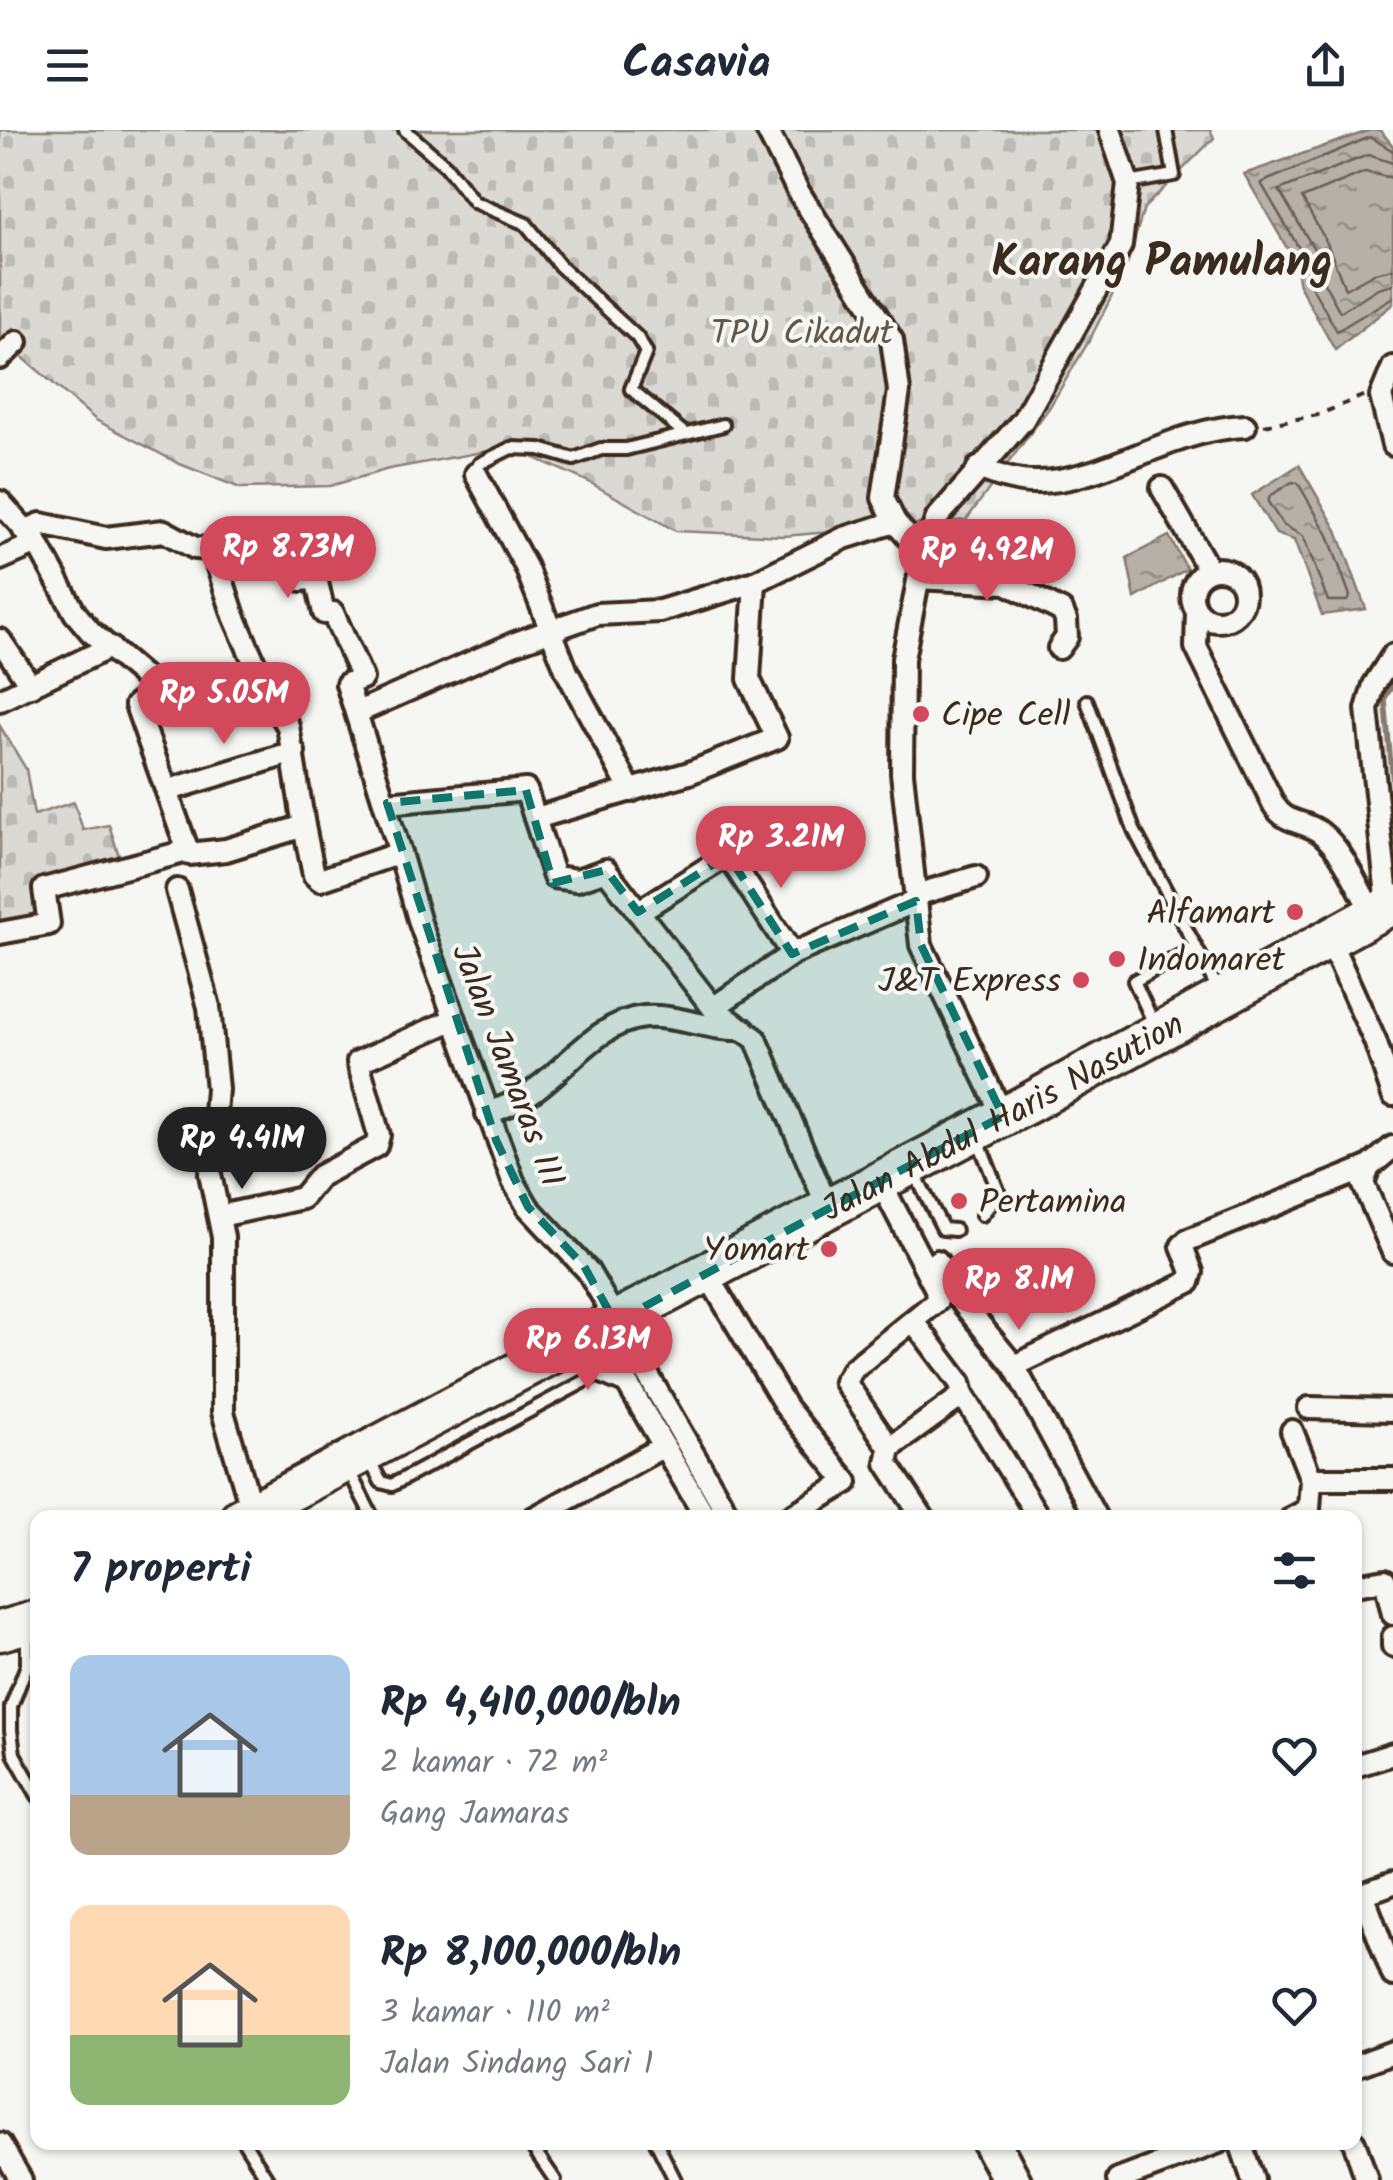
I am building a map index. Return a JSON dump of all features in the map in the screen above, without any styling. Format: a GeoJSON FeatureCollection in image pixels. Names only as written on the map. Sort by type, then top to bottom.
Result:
{"type":"FeatureCollection","features":[{"type":"Feature","properties":{"kind":"highway","name":"Jalan Abdul Haris Nasution"},"geometry":{"type":"LineString","coordinates":[[254,1510],[989,1124],[1385,908]]}},
{"type":"Feature","properties":{"kind":"street"},"geometry":{"type":"LineString","coordinates":[[768,130],[798,191],[892,340],[899,392],[883,498],[895,522],[923,555]]}},
{"type":"Feature","properties":{"kind":"street"},"geometry":{"type":"LineString","coordinates":[[989,1124],[922,945],[901,745],[903,659],[923,555],[937,518],[1022,420],[1072,340],[1121,245],[1128,183],[1110,130]]}},
{"type":"Feature","properties":{"kind":"street"},"geometry":{"type":"LineString","coordinates":[[0,358],[16,342]]}},
{"type":"Feature","properties":{"kind":"street"},"geometry":{"type":"LineString","coordinates":[[1392,368],[1381,396],[1393,444]]}},
{"type":"Feature","properties":{"kind":"street"},"geometry":{"type":"LineString","coordinates":[[978,468],[1012,480],[1058,480],[1192,432],[1244,426]]}},
{"type":"Feature","properties":{"kind":"street"},"geometry":{"type":"LineString","coordinates":[[476,474],[526,567],[568,672],[631,791]]}},
{"type":"Feature","properties":{"kind":"street"},"geometry":{"type":"LineString","coordinates":[[1162,488],[1209,570]]}},
{"type":"Feature","properties":{"kind":"street"},"geometry":{"type":"LineString","coordinates":[[0,502],[30,537],[75,612],[158,689],[136,705],[169,790],[187,851],[192,855],[226,850],[304,826]]}},
{"type":"Feature","properties":{"kind":"street"},"geometry":{"type":"LineString","coordinates":[[0,559],[41,524],[106,538],[164,531],[195,548],[296,544],[301,580],[316,578],[324,614],[333,613],[362,678],[347,684],[358,712],[597,614],[660,611],[755,582],[844,538],[895,522]]}},
{"type":"Feature","properties":{"kind":"street"},"geometry":{"type":"LineString","coordinates":[[212,549],[234,616],[269,696],[288,726],[314,875],[320,880],[400,853]]}},
{"type":"Feature","properties":{"kind":"street"},"geometry":{"type":"LineString","coordinates":[[1197,611],[1222,621],[1243,602],[1242,584],[1236,576],[1218,568],[1209,570],[1193,588],[1196,647],[1280,815],[1320,832],[1385,908]]}},
{"type":"Feature","properties":{"kind":"street"},"geometry":{"type":"LineString","coordinates":[[918,578],[988,579],[1051,604],[1066,620],[1066,637],[1059,648]]}},
{"type":"Feature","properties":{"kind":"street"},"geometry":{"type":"LineString","coordinates":[[536,818],[728,759],[776,738],[749,679],[755,582]]}},
{"type":"Feature","properties":{"kind":"street"},"geometry":{"type":"LineString","coordinates":[[0,640],[31,686]]}},
{"type":"Feature","properties":{"kind":"street"},"geometry":{"type":"LineString","coordinates":[[0,700],[110,646]]}},
{"type":"Feature","properties":{"kind":"street"},"geometry":{"type":"LineString","coordinates":[[1385,908],[1367,709],[1374,685],[1393,655]]}},
{"type":"Feature","properties":{"kind":"street","name":"Jalan Jamaras III"},"geometry":{"type":"LineString","coordinates":[[358,712],[420,924],[486,1114],[528,1207],[584,1266],[599,1330]]}},
{"type":"Feature","properties":{"kind":"street"},"geometry":{"type":"LineString","coordinates":[[169,790],[294,752]]}},
{"type":"Feature","properties":{"kind":"street"},"geometry":{"type":"LineString","coordinates":[[387,802],[522,789],[530,795],[554,877],[577,880],[606,870],[714,1008],[756,1039],[828,1208]]}},
{"type":"Feature","properties":{"kind":"street"},"geometry":{"type":"LineString","coordinates":[[0,933],[49,924],[44,889],[187,851]]}},
{"type":"Feature","properties":{"kind":"street"},"geometry":{"type":"LineString","coordinates":[[638,912],[728,855],[792,954]]}},
{"type":"Feature","properties":{"kind":"street"},"geometry":{"type":"LineString","coordinates":[[714,1008],[792,954],[916,898],[976,877]]}},
{"type":"Feature","properties":{"kind":"street"},"geometry":{"type":"LineString","coordinates":[[177,890],[209,1007],[217,1089],[210,1174],[220,1216],[223,1412],[245,1510]]}},
{"type":"Feature","properties":{"kind":"street"},"geometry":{"type":"LineString","coordinates":[[1330,941],[1376,1041],[1393,1095]]}},
{"type":"Feature","properties":{"kind":"street"},"geometry":{"type":"LineString","coordinates":[[486,1114],[525,1097],[602,1034],[625,1022],[647,1016],[723,1030],[744,1029]]}},
{"type":"Feature","properties":{"kind":"street"},"geometry":{"type":"LineString","coordinates":[[220,1216],[307,1196],[320,1176],[376,1146],[378,1136],[358,1062],[455,1019]]}},
{"type":"Feature","properties":{"kind":"street"},"geometry":{"type":"LineString","coordinates":[[1014,1366],[1189,1282],[1192,1272],[1182,1246],[1188,1240],[1369,1167],[1393,1147]]}},
{"type":"Feature","properties":{"kind":"street"},"geometry":{"type":"LineString","coordinates":[[1369,1167],[1364,1176],[1365,1194],[1393,1252]]}},
{"type":"Feature","properties":{"kind":"street"},"geometry":{"type":"LineString","coordinates":[[894,1173],[937,1301],[846,1376],[845,1382],[890,1448],[888,1463],[918,1510]]}},
{"type":"Feature","properties":{"kind":"street"},"geometry":{"type":"LineString","coordinates":[[894,1173],[955,1294],[1014,1366],[1092,1510]]}},
{"type":"Feature","properties":{"kind":"street"},"geometry":{"type":"LineString","coordinates":[[706,1272],[786,1407],[847,1482],[801,1510]]}},
{"type":"Feature","properties":{"kind":"street"},"geometry":{"type":"LineString","coordinates":[[915,1323],[960,1383],[963,1395],[1035,1510]]}},
{"type":"Feature","properties":{"kind":"street"},"geometry":{"type":"LineString","coordinates":[[599,1330],[602,1372],[627,1383],[701,1510]]}},
{"type":"Feature","properties":{"kind":"street"},"geometry":{"type":"LineString","coordinates":[[599,1330],[724,1510]]}},
{"type":"Feature","properties":{"kind":"street"},"geometry":{"type":"LineString","coordinates":[[890,1448],[963,1395]]}},
{"type":"Feature","properties":{"kind":"street"},"geometry":{"type":"LineString","coordinates":[[1309,1408],[1393,1410]]}},
{"type":"Feature","properties":{"kind":"street"},"geometry":{"type":"LineString","coordinates":[[1292,1430],[1311,1479],[1309,1508],[1306,1510]]}},
{"type":"Feature","properties":{"kind":"street"},"geometry":{"type":"LineString","coordinates":[[548,1510],[664,1446]]}},
{"type":"Feature","properties":{"kind":"street"},"geometry":{"type":"LineString","coordinates":[[1311,1479],[1393,1479]]}},
{"type":"Feature","properties":{"kind":"street"},"geometry":{"type":"LineString","coordinates":[[1362,1584],[1385,1580],[1393,1614]]}},
{"type":"Feature","properties":{"kind":"street"},"geometry":{"type":"LineString","coordinates":[[1393,1636],[1393,1646]]}},
{"type":"Feature","properties":{"kind":"street"},"geometry":{"type":"LineString","coordinates":[[1362,1764],[1393,1754]]}},
{"type":"Feature","properties":{"kind":"street"},"geometry":{"type":"LineString","coordinates":[[1362,1895],[1393,1883]]}},
{"type":"Feature","properties":{"kind":"street"},"geometry":{"type":"LineString","coordinates":[[1362,1903],[1393,1974]]}},
{"type":"Feature","properties":{"kind":"street"},"geometry":{"type":"LineString","coordinates":[[1362,2063],[1393,2052]]}},
{"type":"Feature","properties":{"kind":"street"},"geometry":{"type":"LineString","coordinates":[[0,2144],[21,2180]]}},
{"type":"Feature","properties":{"kind":"street"},"geometry":{"type":"LineString","coordinates":[[1000,2150],[1002,2180]]}},
{"type":"Feature","properties":{"kind":"street"},"geometry":{"type":"LineString","coordinates":[[1003,2150],[1020,2180]]}},
{"type":"Feature","properties":{"kind":"street"},"geometry":{"type":"LineString","coordinates":[[1118,2180],[1199,2150]]}},
{"type":"Feature","properties":{"kind":"street"},"geometry":{"type":"LineString","coordinates":[[1243,2150],[1253,2180]]}},
{"type":"Feature","properties":{"kind":"street"},"geometry":{"type":"LineString","coordinates":[[1357,2150],[1367,2180]]}},
{"type":"Feature","properties":{"kind":"lane"},"geometry":{"type":"LineString","coordinates":[[405,130],[446,166],[474,202],[526,224],[560,266],[637,337],[646,352],[632,388],[685,434]]}},
{"type":"Feature","properties":{"kind":"lane"},"geometry":{"type":"LineString","coordinates":[[1128,183],[1174,175],[1166,130]]}},
{"type":"Feature","properties":{"kind":"lane"},"geometry":{"type":"LineString","coordinates":[[476,474],[479,464],[511,448],[540,448],[574,459],[601,449],[626,449],[724,425]]}},
{"type":"Feature","properties":{"kind":"lane"},"geometry":{"type":"LineString","coordinates":[[1088,701],[1134,830],[1223,998]]}},
{"type":"Feature","properties":{"kind":"lane"},"geometry":{"type":"LineString","coordinates":[[1159,1032],[1134,981],[1196,947]]}},
{"type":"Feature","properties":{"kind":"lane"},"geometry":{"type":"LineString","coordinates":[[982,1214],[998,1193],[989,1124]]}},
{"type":"Feature","properties":{"kind":"lane"},"geometry":{"type":"LineString","coordinates":[[894,1173],[943,1229],[955,1230]]}},
{"type":"Feature","properties":{"kind":"lane"},"geometry":{"type":"LineString","coordinates":[[356,1458],[381,1482],[392,1484],[602,1372]]}},
{"type":"Feature","properties":{"kind":"lane"},"geometry":{"type":"LineString","coordinates":[[356,1458],[371,1510]]}},
{"type":"Feature","properties":{"kind":"lane"},"geometry":{"type":"LineString","coordinates":[[21,1625],[27,1665],[10,1708],[11,1730],[14,1754],[30,1782]]}},
{"type":"Feature","properties":{"kind":"lane"},"geometry":{"type":"LineString","coordinates":[[249,2150],[268,2180]]}},
{"type":"Feature","properties":{"kind":"lane"},"geometry":{"type":"LineString","coordinates":[[534,2150],[555,2180]]}},
{"type":"Feature","properties":{"kind":"lane"},"geometry":{"type":"LineString","coordinates":[[660,2150],[675,2180]]}},
{"type":"Feature","properties":{"kind":"path"},"geometry":{"type":"LineString","coordinates":[[1244,426],[1318,415],[1363,396],[1392,368]]}},
{"type":"Feature","properties":{"kind":"highlighted area"},"geometry":{"type":"Polygon","coordinates":[[[526,790],[553,883],[606,870],[638,912],[728,855],[792,954],[916,901],[921,945],[1003,1116],[615,1322],[584,1266],[528,1207],[496,1140],[387,803],[526,790]]]}},
{"type":"Feature","properties":{"kind":"green space","name":"TPU Cikadut"},"geometry":{"type":"Polygon","coordinates":[[[0,130],[1210,130],[1214,138],[1144,208],[1126,268],[1089,341],[1049,408],[966,520],[784,536],[676,531],[587,481],[510,447],[389,469],[330,486],[240,488],[180,464],[96,420],[0,338],[0,130]]]}},
{"type":"Feature","properties":{"kind":"green space"},"geometry":{"type":"Polygon","coordinates":[[[0,726],[26,769],[34,815],[74,802],[83,830],[109,825],[123,868],[45,889],[49,924],[0,933],[0,726]]]}},
{"type":"Feature","properties":{"kind":"water"},"geometry":{"type":"Polygon","coordinates":[[[1380,130],[1393,146],[1393,304],[1335,350],[1299,285],[1294,260],[1244,174],[1380,130]]]}},
{"type":"Feature","properties":{"kind":"water"},"geometry":{"type":"Polygon","coordinates":[[[1299,465],[1337,530],[1366,609],[1322,615],[1294,540],[1276,534],[1252,495],[1299,465]]]}},
{"type":"Feature","properties":{"kind":"water"},"geometry":{"type":"Polygon","coordinates":[[[1169,536],[1187,569],[1135,598],[1127,558],[1169,536]]]}},
{"type":"Feature","properties":{"kind":"waterway"},"geometry":{"type":"LineString","coordinates":[[1393,685],[1385,698],[1393,785]]}},
{"type":"Feature","properties":{"kind":"place","name":"Cipe Cell"},"geometry":{"type":"Point","coordinates":[921,714]}},
{"type":"Feature","properties":{"kind":"place","name":"Alfamart"},"geometry":{"type":"Point","coordinates":[1295,912]}},
{"type":"Feature","properties":{"kind":"place","name":"Indomaret"},"geometry":{"type":"Point","coordinates":[1117,959]}},
{"type":"Feature","properties":{"kind":"place","name":"J&T Express"},"geometry":{"type":"Point","coordinates":[1081,980]}},
{"type":"Feature","properties":{"kind":"place","name":"Pertamina"},"geometry":{"type":"Point","coordinates":[959,1201]}},
{"type":"Feature","properties":{"kind":"place","name":"Yomart"},"geometry":{"type":"Point","coordinates":[829,1249]}},
{"type":"Feature","properties":{"kind":"district","name":"Karang Pamulang"},"geometry":{"type":"Point","coordinates":[1162,260]}}]}
